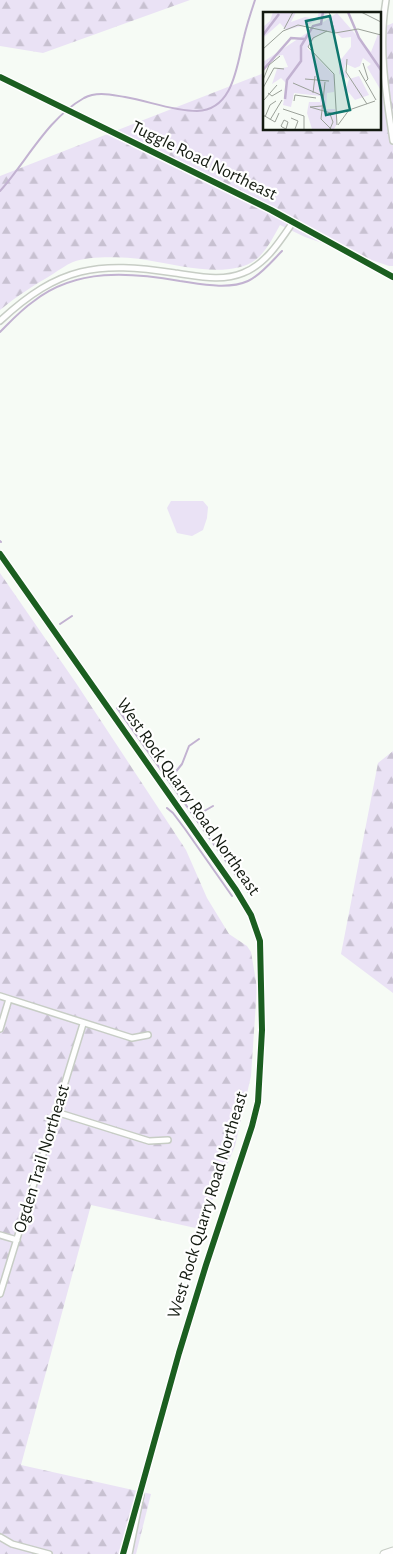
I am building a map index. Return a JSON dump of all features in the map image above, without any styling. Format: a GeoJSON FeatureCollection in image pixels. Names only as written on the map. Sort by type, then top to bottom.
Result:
{"type":"FeatureCollection","features":[{"type":"Feature","properties":{"kind":"street"},"geometry":{"type":"LineString","coordinates":[[386,0],[382,26],[384,70],[393,141]]}},
{"type":"Feature","properties":{"kind":"street","name":"Tuggle Road Northeast"},"geometry":{"type":"LineString","coordinates":[[0,77],[293,222],[393,277]]}},
{"type":"Feature","properties":{"kind":"street"},"geometry":{"type":"LineString","coordinates":[[0,321],[26,298],[45,285],[66,275],[84,271],[115,268],[151,269],[207,278],[225,278],[238,275],[251,269],[265,258],[293,222]]}},
{"type":"Feature","properties":{"kind":"street","name":"West Rock Quarry Road Northeast"},"geometry":{"type":"LineString","coordinates":[[0,554],[236,890],[254,921],[260,941],[262,1030],[260,1082],[256,1114],[206,1265],[122,1554]]}},
{"type":"Feature","properties":{"kind":"street"},"geometry":{"type":"LineString","coordinates":[[0,996],[83,1024],[132,1038],[148,1035]]}},
{"type":"Feature","properties":{"kind":"street"},"geometry":{"type":"LineString","coordinates":[[0,1029],[9,1000]]}},
{"type":"Feature","properties":{"kind":"street","name":"Ogden Trail Northeast"},"geometry":{"type":"LineString","coordinates":[[0,1294],[83,1024]]}},
{"type":"Feature","properties":{"kind":"street"},"geometry":{"type":"LineString","coordinates":[[56,1112],[149,1141],[168,1140]]}},
{"type":"Feature","properties":{"kind":"street"},"geometry":{"type":"LineString","coordinates":[[0,1235],[17,1240]]}},
{"type":"Feature","properties":{"kind":"street","name":"West Rock Quarry Road Northeast"},"geometry":{"type":"LineString","coordinates":[[130,1554],[142,1489]]}},
{"type":"Feature","properties":{"kind":"street"},"geometry":{"type":"LineString","coordinates":[[0,1537],[12,1544],[49,1554]]}},
{"type":"Feature","properties":{"kind":"street"},"geometry":{"type":"LineString","coordinates":[[384,1554],[393,1551]]}},
{"type":"Feature","properties":{"kind":"green space"},"geometry":{"type":"Polygon","coordinates":[[[0,0],[190,0],[43,53],[0,46],[0,0]]]}},
{"type":"Feature","properties":{"kind":"green space"},"geometry":{"type":"Polygon","coordinates":[[[393,23],[393,266],[305,237],[280,225],[259,257],[248,264],[236,268],[207,270],[144,260],[91,258],[73,262],[26,291],[0,310],[0,176],[263,73],[263,130],[380,130],[380,29],[393,23]]]}},
{"type":"Feature","properties":{"kind":"green space"},"geometry":{"type":"Polygon","coordinates":[[[171,501],[203,501],[208,507],[203,530],[192,536],[177,533],[167,508],[171,501]]]}},
{"type":"Feature","properties":{"kind":"green space"},"geometry":{"type":"Polygon","coordinates":[[[0,573],[76,683],[186,850],[207,898],[229,934],[247,946],[251,952],[257,987],[251,1076],[235,1146],[200,1229],[91,1205],[21,1465],[151,1494],[136,1554],[0,1554],[0,573]]]}},
{"type":"Feature","properties":{"kind":"green space"},"geometry":{"type":"Polygon","coordinates":[[[393,751],[393,993],[341,954],[378,763],[393,751]]]}},
{"type":"Feature","properties":{"kind":"waterway"},"geometry":{"type":"LineString","coordinates":[[0,191],[48,129],[59,117],[84,98],[99,94],[115,95],[188,111],[209,109],[219,103],[232,84],[246,27],[255,0]]}},
{"type":"Feature","properties":{"kind":"waterway"},"geometry":{"type":"LineString","coordinates":[[0,332],[20,312],[50,290],[85,278],[123,275],[161,278],[205,285],[223,286],[240,284],[253,278],[266,268],[282,251]]}},
{"type":"Feature","properties":{"kind":"waterway"},"geometry":{"type":"LineString","coordinates":[[60,624],[72,616]]}},
{"type":"Feature","properties":{"kind":"waterway"},"geometry":{"type":"LineString","coordinates":[[117,708],[237,877]]}},
{"type":"Feature","properties":{"kind":"waterway"},"geometry":{"type":"LineString","coordinates":[[140,740],[147,735],[150,736]]}},
{"type":"Feature","properties":{"kind":"waterway"},"geometry":{"type":"LineString","coordinates":[[169,780],[182,764],[189,746],[199,739]]}},
{"type":"Feature","properties":{"kind":"waterway"},"geometry":{"type":"LineString","coordinates":[[194,817],[213,806]]}},
{"type":"Feature","properties":{"kind":"waterway"},"geometry":{"type":"LineString","coordinates":[[167,808],[185,829],[232,896]]}},
{"type":"Feature","properties":{"kind":"cycle path"},"geometry":{"type":"LineString","coordinates":[[0,77],[271,210],[393,277]]}},
{"type":"Feature","properties":{"kind":"cycle path"},"geometry":{"type":"LineString","coordinates":[[0,554],[236,890],[251,915],[260,941],[262,1030],[258,1102],[179,1353],[123,1554]]}}]}
